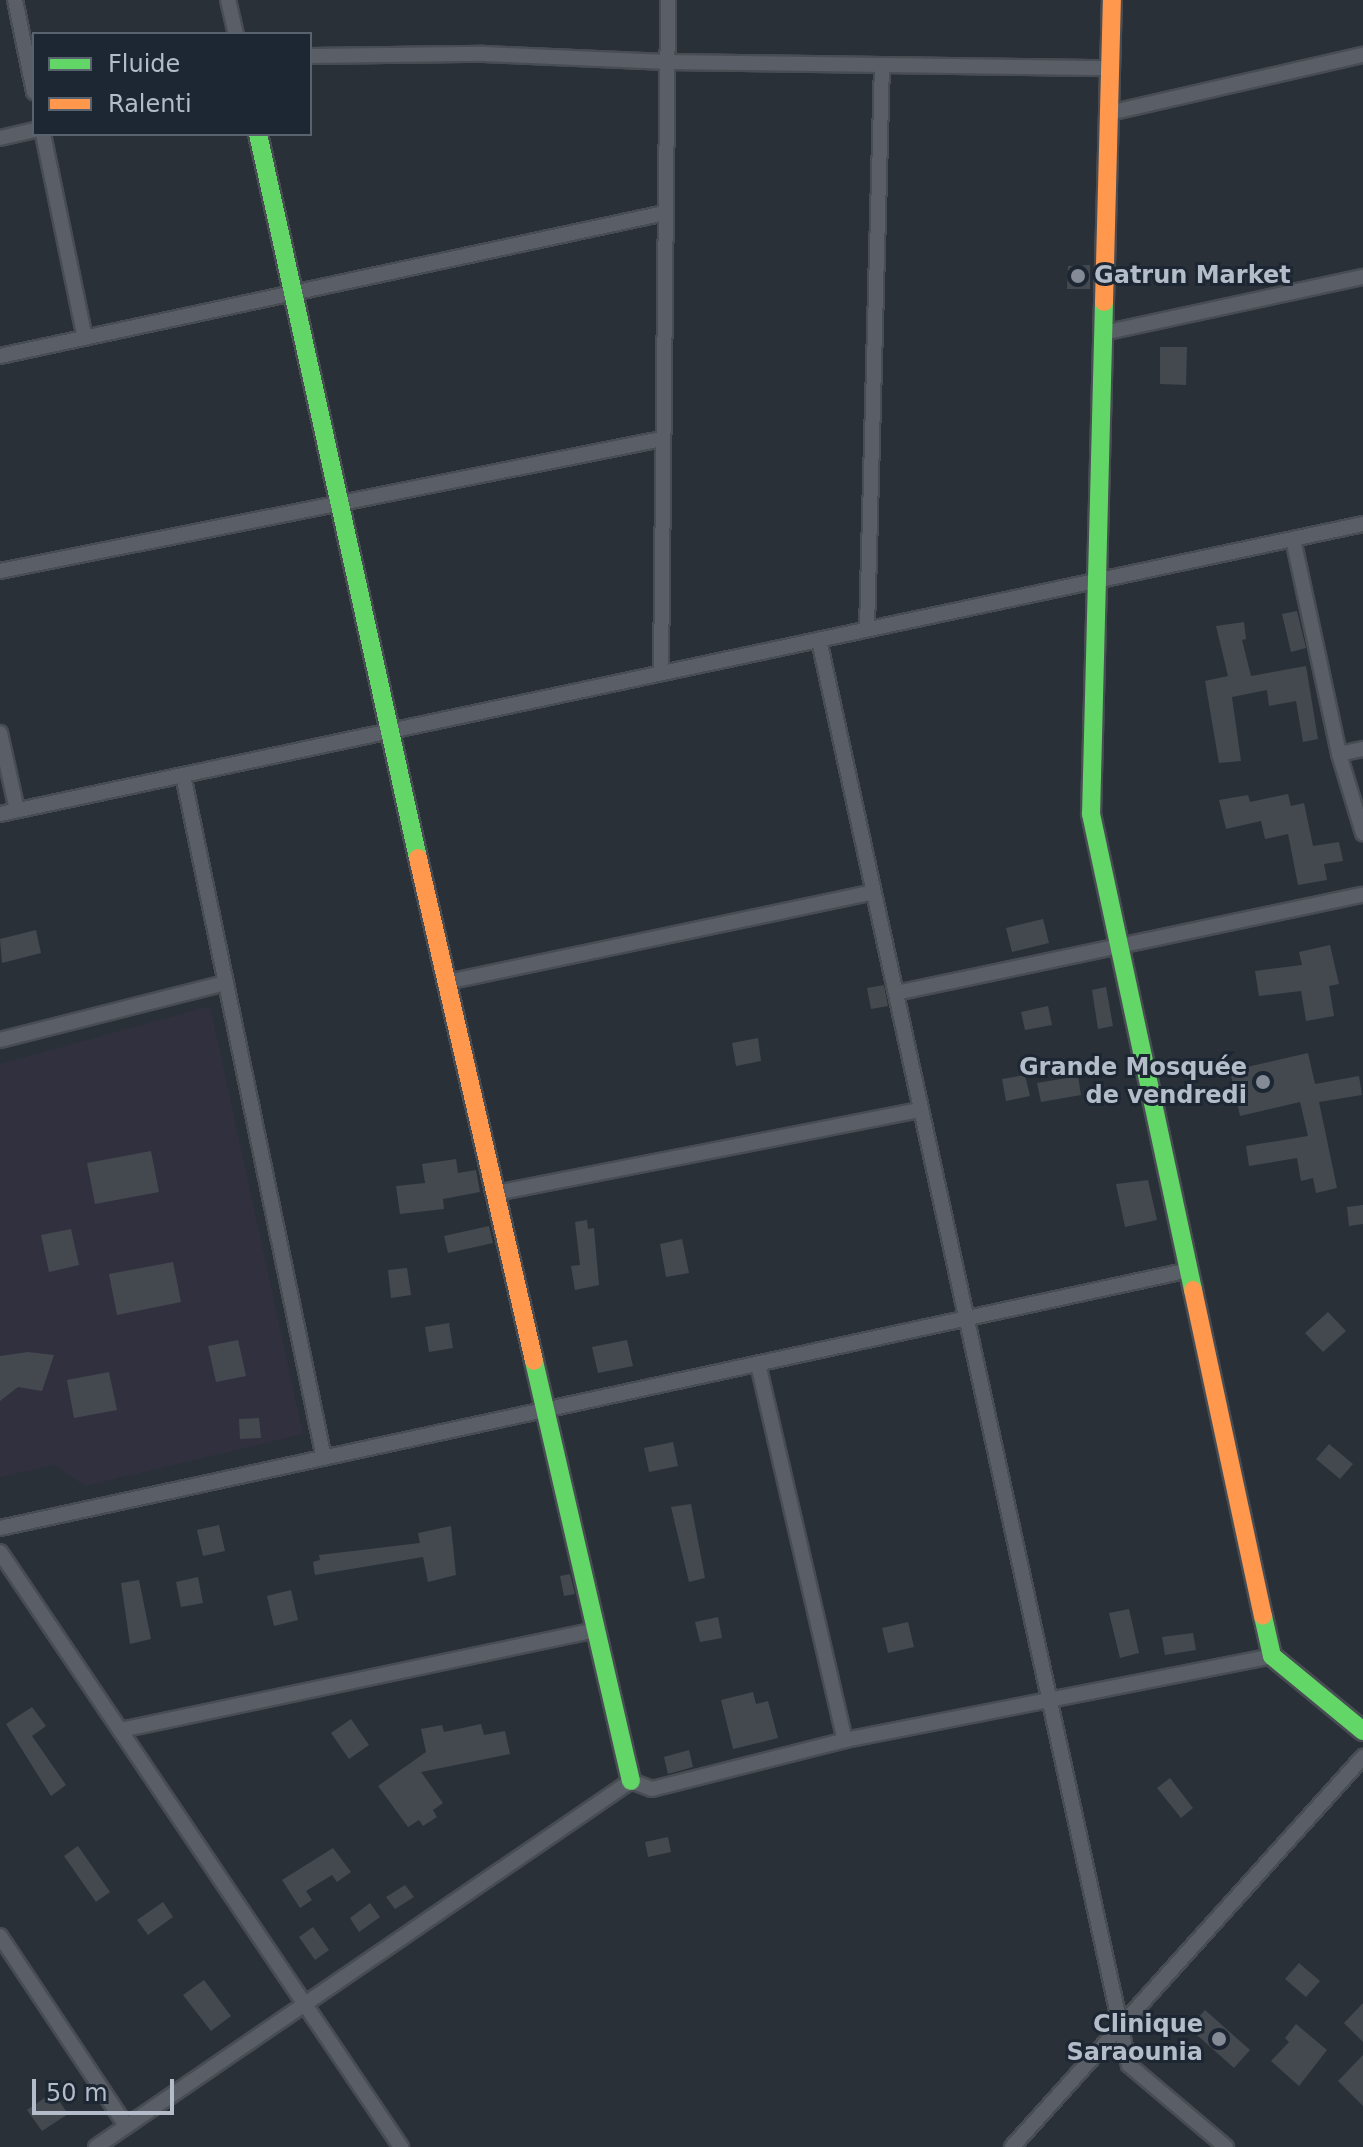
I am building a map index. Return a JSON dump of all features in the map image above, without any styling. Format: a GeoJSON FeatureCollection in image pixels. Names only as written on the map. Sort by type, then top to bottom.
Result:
{"type":"FeatureCollection","features":[{"type":"Feature","properties":{"kind":"street"},"geometry":{"type":"LineString","coordinates":[[15,0],[32,82]]}},
{"type":"Feature","properties":{"kind":"street"},"geometry":{"type":"LineString","coordinates":[[228,0],[236,32]]}},
{"type":"Feature","properties":{"kind":"street"},"geometry":{"type":"LineString","coordinates":[[661,673],[668,0]]}},
{"type":"Feature","properties":{"kind":"street"},"geometry":{"type":"LineString","coordinates":[[1112,0],[1100,580],[1091,814],[1272,1656],[1363,1731]]}},
{"type":"Feature","properties":{"kind":"street"},"geometry":{"type":"LineString","coordinates":[[312,56],[484,54],[667,62],[1110,68]]}},
{"type":"Feature","properties":{"kind":"street"},"geometry":{"type":"LineString","coordinates":[[1109,113],[1363,55]]}},
{"type":"Feature","properties":{"kind":"street"},"geometry":{"type":"LineString","coordinates":[[867,629],[882,65]]}},
{"type":"Feature","properties":{"kind":"street"},"geometry":{"type":"LineString","coordinates":[[0,138],[32,130]]}},
{"type":"Feature","properties":{"kind":"street"},"geometry":{"type":"LineString","coordinates":[[43,136],[85,338]]}},
{"type":"Feature","properties":{"kind":"street"},"geometry":{"type":"LineString","coordinates":[[258,136],[389,731],[631,1781]]}},
{"type":"Feature","properties":{"kind":"street"},"geometry":{"type":"LineString","coordinates":[[0,356],[665,213]]}},
{"type":"Feature","properties":{"kind":"street"},"geometry":{"type":"LineString","coordinates":[[1103,333],[1363,277]]}},
{"type":"Feature","properties":{"kind":"street"},"geometry":{"type":"LineString","coordinates":[[0,571],[662,439]]}},
{"type":"Feature","properties":{"kind":"street"},"geometry":{"type":"LineString","coordinates":[[0,814],[1363,524]]}},
{"type":"Feature","properties":{"kind":"street"},"geometry":{"type":"LineString","coordinates":[[1293,539],[1339,754],[1363,833]]}},
{"type":"Feature","properties":{"kind":"street"},"geometry":{"type":"LineString","coordinates":[[819,640],[1049,1699],[1123,2024],[1129,2065],[1226,2147]]}},
{"type":"Feature","properties":{"kind":"street"},"geometry":{"type":"LineString","coordinates":[[0,733],[17,810]]}},
{"type":"Feature","properties":{"kind":"street"},"geometry":{"type":"LineString","coordinates":[[1339,754],[1363,749]]}},
{"type":"Feature","properties":{"kind":"street"},"geometry":{"type":"LineString","coordinates":[[183,775],[324,1458]]}},
{"type":"Feature","properties":{"kind":"street"},"geometry":{"type":"LineString","coordinates":[[447,982],[874,892]]}},
{"type":"Feature","properties":{"kind":"street"},"geometry":{"type":"LineString","coordinates":[[896,993],[1363,895]]}},
{"type":"Feature","properties":{"kind":"street"},"geometry":{"type":"LineString","coordinates":[[0,1040],[226,983]]}},
{"type":"Feature","properties":{"kind":"street"},"geometry":{"type":"LineString","coordinates":[[496,1193],[921,1110]]}},
{"type":"Feature","properties":{"kind":"street"},"geometry":{"type":"LineString","coordinates":[[0,1528],[1189,1270]]}},
{"type":"Feature","properties":{"kind":"street"},"geometry":{"type":"LineString","coordinates":[[758,1364],[845,1740]]}},
{"type":"Feature","properties":{"kind":"street"},"geometry":{"type":"LineString","coordinates":[[0,1552],[401,2147]]}},
{"type":"Feature","properties":{"kind":"street"},"geometry":{"type":"LineString","coordinates":[[121,1730],[596,1630]]}},
{"type":"Feature","properties":{"kind":"street"},"geometry":{"type":"LineString","coordinates":[[631,1781],[652,1789],[845,1740],[1272,1656]]}},
{"type":"Feature","properties":{"kind":"street"},"geometry":{"type":"LineString","coordinates":[[1012,2147],[1363,1757]]}},
{"type":"Feature","properties":{"kind":"street"},"geometry":{"type":"LineString","coordinates":[[96,2147],[631,1781]]}},
{"type":"Feature","properties":{"kind":"street"},"geometry":{"type":"LineString","coordinates":[[0,1936],[126,2126]]}},
{"type":"Feature","properties":{"kind":"shaded area"},"geometry":{"type":"Polygon","coordinates":[[[210,1006],[303,1434],[85,1486],[55,1465],[0,1477],[0,1064],[210,1006]]]}},
{"type":"Feature","properties":{"kind":"building"},"geometry":{"type":"Polygon","coordinates":[[[1090,265],[1090,289],[1067,289],[1068,266],[1090,265]]]}},
{"type":"Feature","properties":{"kind":"building"},"geometry":{"type":"Polygon","coordinates":[[[1160,347],[1187,347],[1186,385],[1160,384],[1160,347]]]}},
{"type":"Feature","properties":{"kind":"building"},"geometry":{"type":"Polygon","coordinates":[[[1297,611],[1306,648],[1291,652],[1282,614],[1297,611]]]}},
{"type":"Feature","properties":{"kind":"building"},"geometry":{"type":"Polygon","coordinates":[[[1244,622],[1246,639],[1242,640],[1251,676],[1306,666],[1318,739],[1303,742],[1296,701],[1269,706],[1267,690],[1232,697],[1241,761],[1219,763],[1205,681],[1228,676],[1216,626],[1244,622]]]}},
{"type":"Feature","properties":{"kind":"building"},"geometry":{"type":"Polygon","coordinates":[[[1288,794],[1291,806],[1304,803],[1313,846],[1339,842],[1343,861],[1324,864],[1327,880],[1298,885],[1288,834],[1265,839],[1261,821],[1226,829],[1219,800],[1248,795],[1250,802],[1288,794]]]}},
{"type":"Feature","properties":{"kind":"building"},"geometry":{"type":"Polygon","coordinates":[[[1043,919],[1049,943],[1012,952],[1006,928],[1043,919]]]}},
{"type":"Feature","properties":{"kind":"building"},"geometry":{"type":"Polygon","coordinates":[[[36,930],[41,953],[2,963],[0,939],[36,930]]]}},
{"type":"Feature","properties":{"kind":"building"},"geometry":{"type":"Polygon","coordinates":[[[1330,945],[1339,984],[1329,986],[1334,1016],[1306,1021],[1301,991],[1259,996],[1255,971],[1302,965],[1299,952],[1330,945]]]}},
{"type":"Feature","properties":{"kind":"building"},"geometry":{"type":"Polygon","coordinates":[[[884,985],[888,1006],[871,1009],[867,988],[884,985]]]}},
{"type":"Feature","properties":{"kind":"building"},"geometry":{"type":"Polygon","coordinates":[[[1106,987],[1113,1026],[1098,1029],[1092,990],[1106,987]]]}},
{"type":"Feature","properties":{"kind":"building"},"geometry":{"type":"Polygon","coordinates":[[[1048,1006],[1052,1025],[1025,1030],[1021,1012],[1048,1006]]]}},
{"type":"Feature","properties":{"kind":"building"},"geometry":{"type":"Polygon","coordinates":[[[758,1038],[761,1061],[736,1066],[732,1043],[758,1038]]]}},
{"type":"Feature","properties":{"kind":"building"},"geometry":{"type":"Polygon","coordinates":[[[1308,1053],[1315,1084],[1359,1076],[1362,1095],[1319,1102],[1337,1188],[1316,1193],[1313,1178],[1301,1181],[1297,1158],[1249,1166],[1246,1146],[1308,1136],[1300,1102],[1240,1116],[1230,1071],[1308,1053]]]}},
{"type":"Feature","properties":{"kind":"building"},"geometry":{"type":"Polygon","coordinates":[[[1025,1075],[1030,1096],[1006,1101],[1002,1079],[1025,1075]]]}},
{"type":"Feature","properties":{"kind":"building"},"geometry":{"type":"Polygon","coordinates":[[[1078,1076],[1081,1095],[1041,1102],[1037,1083],[1078,1076]]]}},
{"type":"Feature","properties":{"kind":"building"},"geometry":{"type":"Polygon","coordinates":[[[151,1151],[159,1192],[95,1204],[87,1163],[151,1151]]]}},
{"type":"Feature","properties":{"kind":"building"},"geometry":{"type":"Polygon","coordinates":[[[456,1159],[458,1173],[476,1170],[480,1192],[443,1199],[444,1209],[400,1214],[396,1186],[425,1183],[422,1164],[456,1159]]]}},
{"type":"Feature","properties":{"kind":"building"},"geometry":{"type":"Polygon","coordinates":[[[1148,1180],[1157,1220],[1125,1227],[1116,1184],[1148,1180]]]}},
{"type":"Feature","properties":{"kind":"building"},"geometry":{"type":"Polygon","coordinates":[[[1363,1205],[1363,1224],[1349,1226],[1347,1207],[1363,1205]]]}},
{"type":"Feature","properties":{"kind":"building"},"geometry":{"type":"Polygon","coordinates":[[[587,1220],[588,1229],[594,1228],[599,1285],[575,1290],[571,1266],[580,1265],[575,1222],[587,1220]]]}},
{"type":"Feature","properties":{"kind":"building"},"geometry":{"type":"Polygon","coordinates":[[[489,1226],[493,1243],[448,1253],[444,1236],[489,1226]]]}},
{"type":"Feature","properties":{"kind":"building"},"geometry":{"type":"Polygon","coordinates":[[[71,1229],[79,1265],[49,1272],[41,1235],[71,1229]]]}},
{"type":"Feature","properties":{"kind":"building"},"geometry":{"type":"Polygon","coordinates":[[[682,1239],[689,1273],[666,1277],[660,1244],[682,1239]]]}},
{"type":"Feature","properties":{"kind":"building"},"geometry":{"type":"Polygon","coordinates":[[[173,1262],[181,1302],[117,1315],[109,1274],[173,1262]]]}},
{"type":"Feature","properties":{"kind":"building"},"geometry":{"type":"Polygon","coordinates":[[[407,1268],[411,1295],[391,1298],[388,1270],[407,1268]]]}},
{"type":"Feature","properties":{"kind":"building"},"geometry":{"type":"Polygon","coordinates":[[[1328,1312],[1346,1331],[1323,1352],[1305,1333],[1328,1312]]]}},
{"type":"Feature","properties":{"kind":"building"},"geometry":{"type":"Polygon","coordinates":[[[449,1323],[453,1348],[429,1352],[425,1327],[449,1323]]]}},
{"type":"Feature","properties":{"kind":"building"},"geometry":{"type":"Polygon","coordinates":[[[238,1340],[246,1376],[216,1382],[208,1346],[238,1340]]]}},
{"type":"Feature","properties":{"kind":"building"},"geometry":{"type":"Polygon","coordinates":[[[627,1340],[633,1366],[598,1373],[592,1347],[627,1340]]]}},
{"type":"Feature","properties":{"kind":"building"},"geometry":{"type":"Polygon","coordinates":[[[28,1352],[54,1355],[42,1391],[18,1387],[0,1401],[0,1356],[28,1352]]]}},
{"type":"Feature","properties":{"kind":"building"},"geometry":{"type":"Polygon","coordinates":[[[109,1372],[117,1410],[74,1418],[67,1380],[109,1372]]]}},
{"type":"Feature","properties":{"kind":"building"},"geometry":{"type":"Polygon","coordinates":[[[259,1418],[261,1438],[240,1439],[239,1419],[259,1418]]]}},
{"type":"Feature","properties":{"kind":"building"},"geometry":{"type":"Polygon","coordinates":[[[673,1442],[678,1466],[649,1472],[644,1448],[673,1442]]]}},
{"type":"Feature","properties":{"kind":"building"},"geometry":{"type":"Polygon","coordinates":[[[1329,1444],[1353,1464],[1340,1479],[1316,1459],[1329,1444]]]}},
{"type":"Feature","properties":{"kind":"building"},"geometry":{"type":"Polygon","coordinates":[[[691,1504],[705,1578],[689,1582],[671,1507],[691,1504]]]}},
{"type":"Feature","properties":{"kind":"building"},"geometry":{"type":"Polygon","coordinates":[[[219,1525],[225,1551],[203,1556],[197,1530],[219,1525]]]}},
{"type":"Feature","properties":{"kind":"building"},"geometry":{"type":"Polygon","coordinates":[[[451,1526],[456,1575],[428,1582],[423,1557],[315,1575],[313,1562],[320,1560],[319,1555],[420,1543],[418,1533],[451,1526]]]}},
{"type":"Feature","properties":{"kind":"building"},"geometry":{"type":"Polygon","coordinates":[[[570,1574],[575,1594],[564,1596],[560,1576],[570,1574]]]}},
{"type":"Feature","properties":{"kind":"building"},"geometry":{"type":"Polygon","coordinates":[[[198,1577],[203,1603],[181,1607],[176,1582],[198,1577]]]}},
{"type":"Feature","properties":{"kind":"building"},"geometry":{"type":"Polygon","coordinates":[[[139,1580],[151,1639],[130,1644],[121,1583],[139,1580]]]}},
{"type":"Feature","properties":{"kind":"building"},"geometry":{"type":"Polygon","coordinates":[[[291,1590],[298,1620],[274,1626],[267,1596],[291,1590]]]}},
{"type":"Feature","properties":{"kind":"building"},"geometry":{"type":"Polygon","coordinates":[[[1129,1609],[1139,1653],[1120,1658],[1109,1613],[1129,1609]]]}},
{"type":"Feature","properties":{"kind":"building"},"geometry":{"type":"Polygon","coordinates":[[[718,1617],[722,1638],[700,1642],[695,1622],[718,1617]]]}},
{"type":"Feature","properties":{"kind":"building"},"geometry":{"type":"Polygon","coordinates":[[[908,1622],[914,1647],[888,1653],[882,1628],[908,1622]]]}},
{"type":"Feature","properties":{"kind":"building"},"geometry":{"type":"Polygon","coordinates":[[[1193,1633],[1196,1650],[1165,1655],[1162,1637],[1193,1633]]]}},
{"type":"Feature","properties":{"kind":"building"},"geometry":{"type":"Polygon","coordinates":[[[753,1692],[756,1704],[768,1701],[778,1738],[733,1749],[721,1700],[753,1692]]]}},
{"type":"Feature","properties":{"kind":"building"},"geometry":{"type":"Polygon","coordinates":[[[32,1707],[46,1726],[32,1736],[66,1785],[51,1796],[6,1724],[32,1707]]]}},
{"type":"Feature","properties":{"kind":"building"},"geometry":{"type":"Polygon","coordinates":[[[351,1719],[369,1745],[349,1759],[331,1733],[351,1719]]]}},
{"type":"Feature","properties":{"kind":"building"},"geometry":{"type":"Polygon","coordinates":[[[481,1724],[484,1735],[505,1731],[510,1754],[421,1772],[443,1803],[433,1810],[437,1817],[423,1826],[419,1820],[408,1827],[378,1786],[426,1752],[421,1729],[442,1725],[444,1732],[481,1724]]]}},
{"type":"Feature","properties":{"kind":"building"},"geometry":{"type":"Polygon","coordinates":[[[689,1750],[693,1767],[668,1774],[664,1757],[689,1750]]]}},
{"type":"Feature","properties":{"kind":"building"},"geometry":{"type":"Polygon","coordinates":[[[1170,1778],[1193,1808],[1181,1818],[1157,1788],[1170,1778]]]}},
{"type":"Feature","properties":{"kind":"building"},"geometry":{"type":"Polygon","coordinates":[[[668,1837],[671,1852],[648,1857],[645,1842],[668,1837]]]}},
{"type":"Feature","properties":{"kind":"building"},"geometry":{"type":"Polygon","coordinates":[[[78,1846],[110,1892],[96,1902],[64,1856],[78,1846]]]}},
{"type":"Feature","properties":{"kind":"building"},"geometry":{"type":"Polygon","coordinates":[[[333,1848],[351,1872],[337,1882],[332,1875],[306,1891],[312,1900],[300,1908],[282,1880],[333,1848]]]}},
{"type":"Feature","properties":{"kind":"building"},"geometry":{"type":"Polygon","coordinates":[[[405,1885],[414,1897],[395,1909],[386,1897],[405,1885]]]}},
{"type":"Feature","properties":{"kind":"building"},"geometry":{"type":"Polygon","coordinates":[[[163,1902],[173,1917],[148,1935],[137,1920],[163,1902]]]}},
{"type":"Feature","properties":{"kind":"building"},"geometry":{"type":"Polygon","coordinates":[[[370,1903],[380,1917],[359,1932],[350,1918],[370,1903]]]}},
{"type":"Feature","properties":{"kind":"building"},"geometry":{"type":"Polygon","coordinates":[[[313,1927],[329,1950],[315,1960],[299,1937],[313,1927]]]}},
{"type":"Feature","properties":{"kind":"building"},"geometry":{"type":"Polygon","coordinates":[[[1299,1963],[1320,1981],[1306,1997],[1285,1979],[1299,1963]]]}},
{"type":"Feature","properties":{"kind":"building"},"geometry":{"type":"Polygon","coordinates":[[[204,1980],[231,2016],[211,2031],[183,1995],[204,1980]]]}},
{"type":"Feature","properties":{"kind":"building"},"geometry":{"type":"Polygon","coordinates":[[[1363,2003],[1363,2042],[1344,2023],[1363,2003]]]}},
{"type":"Feature","properties":{"kind":"building","name":"Clinique Saraounia"},"geometry":{"type":"Polygon","coordinates":[[[1205,2010],[1250,2050],[1234,2068],[1189,2028],[1205,2010]]]}},
{"type":"Feature","properties":{"kind":"building"},"geometry":{"type":"Polygon","coordinates":[[[1296,2024],[1327,2050],[1299,2086],[1271,2061],[1289,2042],[1285,2038],[1296,2024]]]}},
{"type":"Feature","properties":{"kind":"building"},"geometry":{"type":"Polygon","coordinates":[[[1363,2055],[1363,2106],[1338,2081],[1363,2055]]]}},
{"type":"Feature","properties":{"kind":"building"},"geometry":{"type":"Polygon","coordinates":[[[53,2092],[68,2114],[42,2131],[27,2110],[53,2092]]]}},
{"type":"Feature","properties":{"kind":"traffic: fast"},"geometry":{"type":"LineString","coordinates":[[258,136],[418,858]]}},
{"type":"Feature","properties":{"kind":"traffic: fast"},"geometry":{"type":"LineString","coordinates":[[1104,302],[1091,814],[1193,1290]]}},
{"type":"Feature","properties":{"kind":"traffic: fast"},"geometry":{"type":"LineString","coordinates":[[534,1361],[631,1781]]}},
{"type":"Feature","properties":{"kind":"traffic: fast"},"geometry":{"type":"LineString","coordinates":[[1263,1616],[1272,1656],[1363,1731]]}},
{"type":"Feature","properties":{"kind":"traffic: slow"},"geometry":{"type":"LineString","coordinates":[[1104,302],[1112,0]]}},
{"type":"Feature","properties":{"kind":"traffic: slow"},"geometry":{"type":"LineString","coordinates":[[418,858],[534,1361]]}},
{"type":"Feature","properties":{"kind":"traffic: slow"},"geometry":{"type":"LineString","coordinates":[[1193,1290],[1263,1616]]}},
{"type":"Feature","properties":{"kind":"place","name":"Gatrun Market"},"geometry":{"type":"Point","coordinates":[1078,276]}},
{"type":"Feature","properties":{"kind":"place","name":"Grande Mosquée de vendredi"},"geometry":{"type":"Point","coordinates":[1263,1082]}},
{"type":"Feature","properties":{"kind":"place","name":"Clinique Saraounia"},"geometry":{"type":"Point","coordinates":[1219,2039]}}]}
